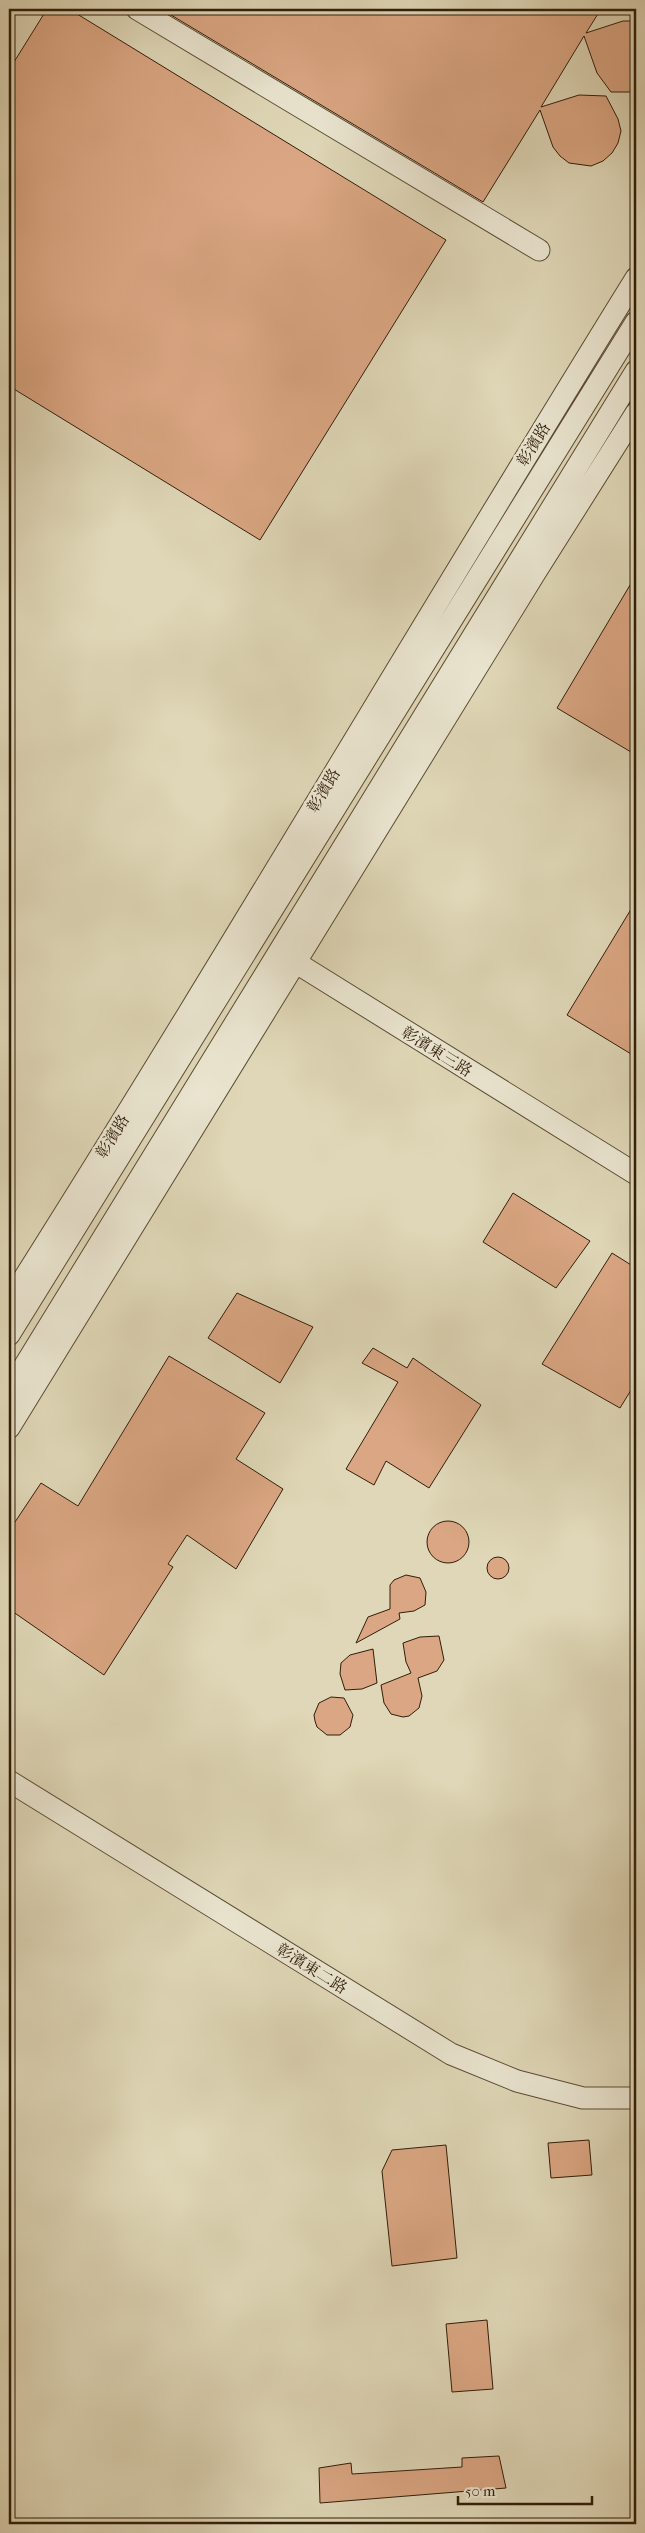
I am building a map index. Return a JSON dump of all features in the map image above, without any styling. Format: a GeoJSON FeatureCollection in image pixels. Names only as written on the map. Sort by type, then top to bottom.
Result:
{"type":"FeatureCollection","features":[{"type":"Feature","properties":{"kind":"street"},"geometry":{"type":"LineString","coordinates":[[137,9],[540,250]]}},
{"type":"Feature","properties":{"kind":"street","name":"彰濱路"},"geometry":{"type":"LineString","coordinates":[[9,1336],[244,939],[502,494],[636,278]]}},
{"type":"Feature","properties":{"kind":"street","name":"彰濱路"},"geometry":{"type":"LineString","coordinates":[[9,1302],[244,939],[636,322]]}},
{"type":"Feature","properties":{"kind":"street"},"geometry":{"type":"LineString","coordinates":[[9,1428],[636,371]]}},
{"type":"Feature","properties":{"kind":"street"},"geometry":{"type":"LineString","coordinates":[[9,1391],[636,413]]}},
{"type":"Feature","properties":{"kind":"street","name":"彰濱東三路"},"geometry":{"type":"LineString","coordinates":[[244,939],[285,961],[636,1174]]}},
{"type":"Feature","properties":{"kind":"street","name":"彰濱東二路"},"geometry":{"type":"LineString","coordinates":[[9,1781],[451,2054],[517,2081],[583,2098],[636,2098]]}},
{"type":"Feature","properties":{"kind":"building"},"geometry":{"type":"Polygon","coordinates":[[[47,9],[69,9],[446,240],[260,540],[9,386],[9,70],[47,9]]]}},
{"type":"Feature","properties":{"kind":"building"},"geometry":{"type":"Polygon","coordinates":[[[161,9],[601,9],[586,33],[623,21],[636,21],[636,92],[611,92],[597,73],[584,36],[541,107],[579,95],[606,96],[618,119],[621,131],[618,143],[612,153],[603,161],[591,166],[569,163],[553,147],[540,110],[483,202],[161,9]]]}},
{"type":"Feature","properties":{"kind":"building"},"geometry":{"type":"Polygon","coordinates":[[[636,575],[636,755],[557,708],[636,575]]]}},
{"type":"Feature","properties":{"kind":"building"},"geometry":{"type":"Polygon","coordinates":[[[636,901],[636,1057],[567,1015],[636,901]]]}},
{"type":"Feature","properties":{"kind":"building"},"geometry":{"type":"Polygon","coordinates":[[[513,1193],[590,1241],[556,1288],[483,1242],[513,1193]]]}},
{"type":"Feature","properties":{"kind":"building"},"geometry":{"type":"Polygon","coordinates":[[[612,1253],[636,1268],[636,1382],[620,1408],[542,1364],[612,1253]]]}},
{"type":"Feature","properties":{"kind":"building"},"geometry":{"type":"Polygon","coordinates":[[[237,1293],[313,1327],[280,1383],[208,1338],[237,1293]]]}},
{"type":"Feature","properties":{"kind":"building"},"geometry":{"type":"Polygon","coordinates":[[[373,1348],[407,1368],[413,1358],[481,1405],[429,1488],[386,1461],[374,1485],[346,1469],[398,1382],[362,1363],[373,1348]]]}},
{"type":"Feature","properties":{"kind":"building"},"geometry":{"type":"Polygon","coordinates":[[[169,1356],[265,1413],[236,1459],[283,1489],[236,1569],[187,1535],[168,1564],[173,1567],[104,1675],[9,1609],[9,1531],[41,1483],[78,1506],[169,1356]]]}},
{"type":"Feature","properties":{"kind":"building"},"geometry":{"type":"Polygon","coordinates":[[[452,1521],[460,1524],[466,1530],[469,1542],[466,1554],[460,1560],[444,1563],[436,1560],[430,1554],[427,1538],[430,1530],[436,1524],[452,1521]]]}},
{"type":"Feature","properties":{"kind":"building"},"geometry":{"type":"Polygon","coordinates":[[[498,1557],[506,1560],[509,1568],[506,1576],[498,1579],[490,1576],[487,1568],[490,1560],[498,1557]]]}},
{"type":"Feature","properties":{"kind":"building"},"geometry":{"type":"Polygon","coordinates":[[[406,1575],[420,1578],[426,1592],[425,1605],[414,1611],[399,1613],[400,1619],[356,1643],[368,1617],[390,1609],[390,1585],[394,1580],[406,1575]]]}},
{"type":"Feature","properties":{"kind":"building"},"geometry":{"type":"Polygon","coordinates":[[[439,1636],[444,1660],[437,1671],[418,1678],[422,1696],[419,1708],[409,1716],[403,1717],[391,1714],[384,1703],[381,1685],[411,1673],[406,1662],[403,1643],[420,1637],[439,1636]]]}},
{"type":"Feature","properties":{"kind":"building"},"geometry":{"type":"Polygon","coordinates":[[[373,1649],[377,1683],[362,1689],[345,1690],[340,1674],[341,1663],[350,1655],[373,1649]]]}},
{"type":"Feature","properties":{"kind":"building"},"geometry":{"type":"Polygon","coordinates":[[[331,1697],[344,1698],[353,1715],[350,1727],[340,1735],[327,1735],[317,1727],[315,1721],[314,1715],[319,1703],[331,1697]]]}},
{"type":"Feature","properties":{"kind":"building"},"geometry":{"type":"Polygon","coordinates":[[[589,2140],[592,2175],[551,2178],[548,2143],[589,2140]]]}},
{"type":"Feature","properties":{"kind":"building"},"geometry":{"type":"Polygon","coordinates":[[[446,2145],[457,2258],[392,2266],[382,2171],[392,2150],[446,2145]]]}},
{"type":"Feature","properties":{"kind":"building"},"geometry":{"type":"Polygon","coordinates":[[[487,2320],[493,2389],[452,2392],[446,2324],[487,2320]]]}},
{"type":"Feature","properties":{"kind":"building"},"geometry":{"type":"Polygon","coordinates":[[[499,2456],[506,2488],[320,2503],[319,2468],[351,2463],[352,2474],[462,2467],[462,2458],[499,2456]]]}}]}
